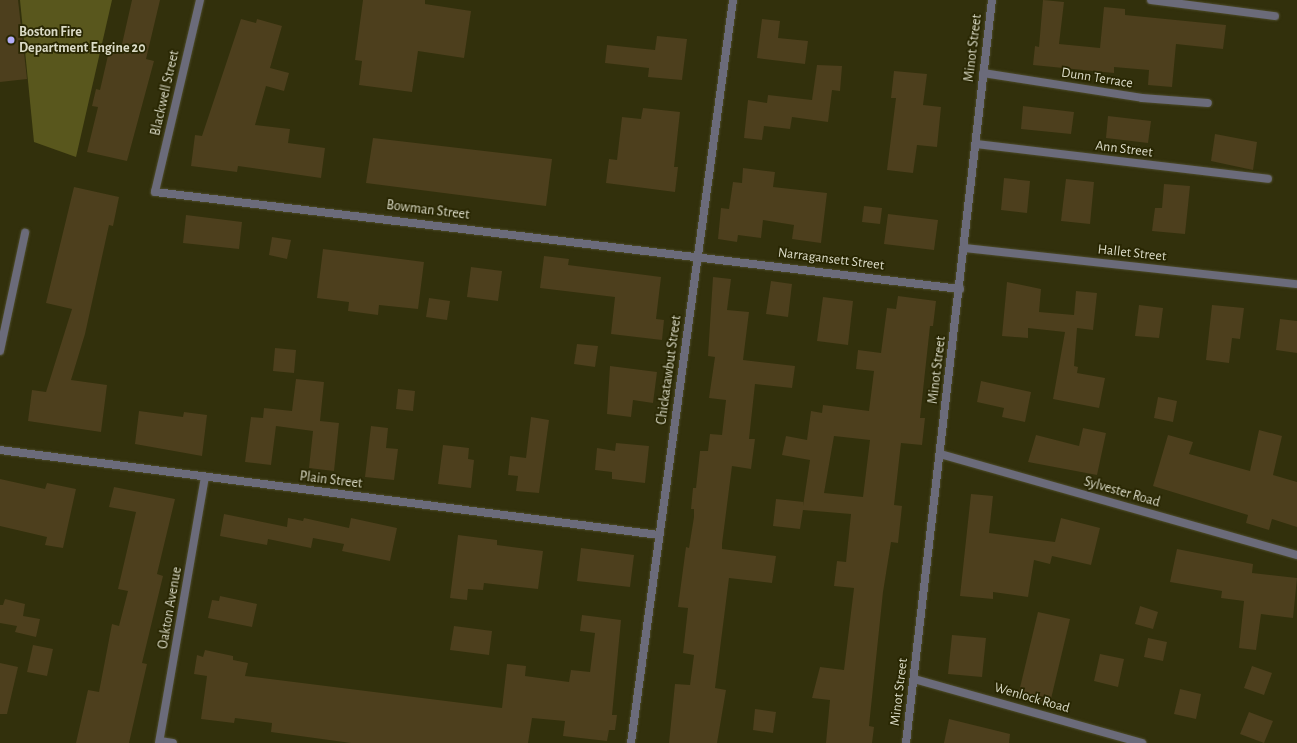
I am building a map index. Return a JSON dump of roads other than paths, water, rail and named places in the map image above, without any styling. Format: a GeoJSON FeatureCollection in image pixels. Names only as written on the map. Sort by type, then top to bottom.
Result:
{"type":"FeatureCollection","features":[{"type":"Feature","properties":{"kind":"street","name":"Blackwell Street"},"geometry":{"type":"LineString","coordinates":[[155,192],[200,0]]}},
{"type":"Feature","properties":{"kind":"street","name":"Chickatawbut Street"},"geometry":{"type":"LineString","coordinates":[[631,743],[732,0]]}},
{"type":"Feature","properties":{"kind":"street","name":"Minot Street"},"geometry":{"type":"LineString","coordinates":[[906,743],[960,289],[992,0]]}},
{"type":"Feature","properties":{"kind":"street"},"geometry":{"type":"LineString","coordinates":[[1151,0],[1275,16]]}},
{"type":"Feature","properties":{"kind":"street","name":"Dunn Terrace"},"geometry":{"type":"LineString","coordinates":[[983,73],[1142,98],[1208,103]]}},
{"type":"Feature","properties":{"kind":"street","name":"Ann Street"},"geometry":{"type":"LineString","coordinates":[[976,144],[1268,179]]}},
{"type":"Feature","properties":{"kind":"street","name":"Bowman Street"},"geometry":{"type":"LineString","coordinates":[[155,192],[698,255]]}},
{"type":"Feature","properties":{"kind":"street"},"geometry":{"type":"LineString","coordinates":[[0,351],[25,233]]}},
{"type":"Feature","properties":{"kind":"street","name":"Hallet Street"},"geometry":{"type":"LineString","coordinates":[[964,248],[1296,284]]}},
{"type":"Feature","properties":{"kind":"street","name":"Narragansett Street"},"geometry":{"type":"LineString","coordinates":[[698,255],[960,289]]}},
{"type":"Feature","properties":{"kind":"street","name":"Plain Street"},"geometry":{"type":"LineString","coordinates":[[0,450],[206,478],[659,535]]}},
{"type":"Feature","properties":{"kind":"street","name":"Sylvester Road"},"geometry":{"type":"LineString","coordinates":[[940,454],[1297,555]]}},
{"type":"Feature","properties":{"kind":"street","name":"Oakton Avenue"},"geometry":{"type":"LineString","coordinates":[[160,742],[206,478]]}},
{"type":"Feature","properties":{"kind":"street","name":"Wenlock Road"},"geometry":{"type":"LineString","coordinates":[[914,679],[1142,743]]}},
{"type":"Feature","properties":{"kind":"street"},"geometry":{"type":"LineString","coordinates":[[160,742],[173,743]]}},
{"type":"Feature","properties":{"kind":"place","name":"Boston Fire Department Engine 20"},"geometry":{"type":"Point","coordinates":[11,40]}}]}
